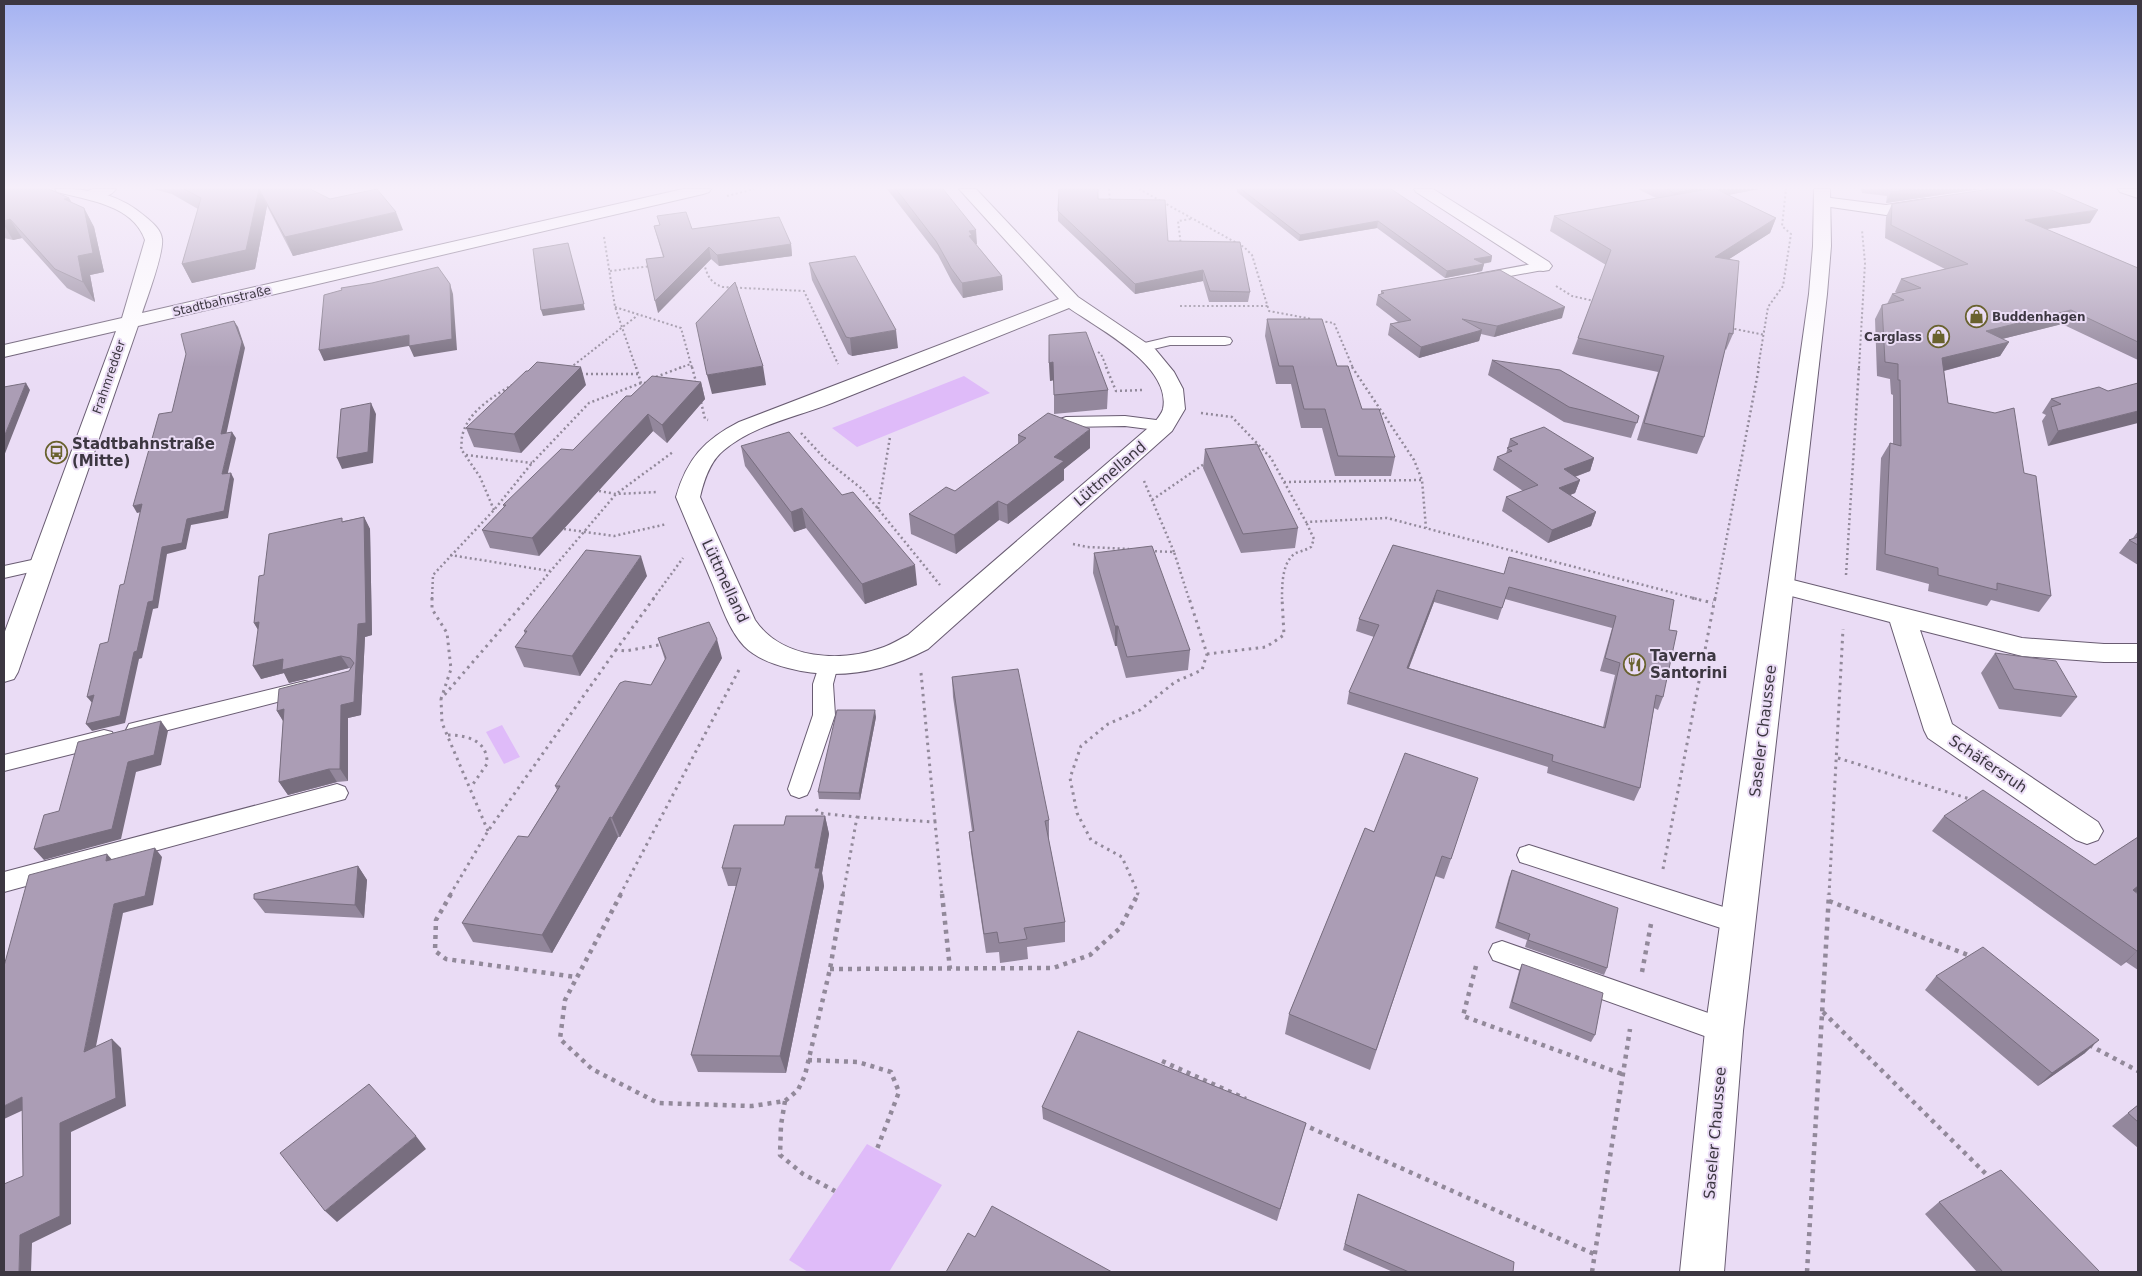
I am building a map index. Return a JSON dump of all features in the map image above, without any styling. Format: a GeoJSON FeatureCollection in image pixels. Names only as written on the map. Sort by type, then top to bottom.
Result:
{"type":"FeatureCollection","features":[{"type":"Feature","properties":{"kind":"street","name":"Frahmredder"},"geometry":{"type":"LineString","coordinates":[[4,672],[122,339],[130,322],[152,249]]}},
{"type":"Feature","properties":{"kind":"street","name":"Stadtbahnstraße"},"geometry":{"type":"LineString","coordinates":[[4,351],[448,249]]}},
{"type":"Feature","properties":{"kind":"street"},"geometry":{"type":"LineString","coordinates":[[1022,249],[1071,301],[1148,353],[1167,376],[1172,389]]}},
{"type":"Feature","properties":{"kind":"street"},"geometry":{"type":"LineString","coordinates":[[1516,249],[1543,266]]}},
{"type":"Feature","properties":{"kind":"street","name":"Saseler Chaussee"},"geometry":{"type":"LineString","coordinates":[[1702,1272],[1724,1031],[1818,294],[1820,249]]}},
{"type":"Feature","properties":{"kind":"street"},"geometry":{"type":"LineString","coordinates":[[691,486],[703,462],[714,446],[744,429],[783,412],[1071,301]]}},
{"type":"Feature","properties":{"kind":"street","name":"Lüttmelland"},"geometry":{"type":"LineString","coordinates":[[691,486],[688,497],[699,524],[742,622],[755,640],[778,655],[804,663],[828,665],[864,663],[893,655],[918,642],[1127,459],[1164,426],[1174,409],[1172,389]]}},
{"type":"Feature","properties":{"kind":"street"},"geometry":{"type":"LineString","coordinates":[[1781,585],[2022,647],[2104,654],[2138,653]]}},
{"type":"Feature","properties":{"kind":"street","name":"Schäfersruh"},"geometry":{"type":"LineString","coordinates":[[1902,617],[1939,730],[2087,831]]}},
{"type":"Feature","properties":{"kind":"lane"},"geometry":{"type":"LineString","coordinates":[[1465,280],[1543,266]]}},
{"type":"Feature","properties":{"kind":"lane"},"geometry":{"type":"LineString","coordinates":[[1141,348],[1170,341],[1224,341]]}},
{"type":"Feature","properties":{"kind":"lane"},"geometry":{"type":"LineString","coordinates":[[1066,422],[1125,421],[1164,426]]}},
{"type":"Feature","properties":{"kind":"lane"},"geometry":{"type":"LineString","coordinates":[[4,572],[41,564]]}},
{"type":"Feature","properties":{"kind":"lane"},"geometry":{"type":"LineString","coordinates":[[799,789],[824,715],[824,684],[828,665]]}},
{"type":"Feature","properties":{"kind":"lane"},"geometry":{"type":"LineString","coordinates":[[4,763],[320,684]]}},
{"type":"Feature","properties":{"kind":"lane"},"geometry":{"type":"LineString","coordinates":[[4,882],[337,793]]}},
{"type":"Feature","properties":{"kind":"lane"},"geometry":{"type":"LineString","coordinates":[[1529,855],[1739,924]]}},
{"type":"Feature","properties":{"kind":"lane"},"geometry":{"type":"LineString","coordinates":[[1502,952],[1724,1031]]}},
{"type":"Feature","properties":{"kind":"path"},"geometry":{"type":"LineString","coordinates":[[606,249],[615,307],[641,383]]}},
{"type":"Feature","properties":{"kind":"path"},"geometry":{"type":"LineString","coordinates":[[1181,249],[1182,253]]}},
{"type":"Feature","properties":{"kind":"path"},"geometry":{"type":"LineString","coordinates":[[1246,249],[1252,254],[1269,311],[1334,324],[1354,372],[1414,460],[1422,480],[1426,528]]}},
{"type":"Feature","properties":{"kind":"path"},"geometry":{"type":"LineString","coordinates":[[1592,1272],[1622,1074],[1686,757],[1768,307],[1783,286],[1789,249]]}},
{"type":"Feature","properties":{"kind":"path"},"geometry":{"type":"LineString","coordinates":[[1807,1272],[1838,758],[1844,602],[1865,263],[1863,249]]}},
{"type":"Feature","properties":{"kind":"path"},"geometry":{"type":"LineString","coordinates":[[704,259],[708,280],[713,284],[736,289],[804,291],[849,388]]}},
{"type":"Feature","properties":{"kind":"path"},"geometry":{"type":"LineString","coordinates":[[610,271],[657,265]]}},
{"type":"Feature","properties":{"kind":"path"},"geometry":{"type":"LineString","coordinates":[[1543,266],[1544,278],[1572,296],[1600,302]]}},
{"type":"Feature","properties":{"kind":"path"},"geometry":{"type":"LineString","coordinates":[[1180,306],[1268,306]]}},
{"type":"Feature","properties":{"kind":"path"},"geometry":{"type":"LineString","coordinates":[[615,307],[681,328],[698,391]]}},
{"type":"Feature","properties":{"kind":"path"},"geometry":{"type":"LineString","coordinates":[[572,373],[565,372],[623,329],[638,315]]}},
{"type":"Feature","properties":{"kind":"path"},"geometry":{"type":"LineString","coordinates":[[1726,327],[1764,334]]}},
{"type":"Feature","properties":{"kind":"path"},"geometry":{"type":"LineString","coordinates":[[1096,350],[1101,354],[1116,391],[1172,389]]}},
{"type":"Feature","properties":{"kind":"path"},"geometry":{"type":"LineString","coordinates":[[488,831],[471,787],[442,723],[440,699],[451,669],[447,633],[432,609],[433,575],[494,510],[532,463],[589,403],[691,364]]}},
{"type":"Feature","properties":{"kind":"path"},"geometry":{"type":"LineString","coordinates":[[579,374],[638,374]]}},
{"type":"Feature","properties":{"kind":"path"},"geometry":{"type":"LineString","coordinates":[[494,510],[480,477],[461,448],[463,432],[476,414],[494,395],[520,381]]}},
{"type":"Feature","properties":{"kind":"path"},"geometry":{"type":"LineString","coordinates":[[687,382],[696,382]]}},
{"type":"Feature","properties":{"kind":"path"},"geometry":{"type":"LineString","coordinates":[[641,383],[650,383]]}},
{"type":"Feature","properties":{"kind":"path"},"geometry":{"type":"LineString","coordinates":[[700,401],[705,419],[744,429]]}},
{"type":"Feature","properties":{"kind":"path"},"geometry":{"type":"LineString","coordinates":[[783,412],[826,460],[862,489],[958,606]]}},
{"type":"Feature","properties":{"kind":"path"},"geometry":{"type":"LineString","coordinates":[[1207,654],[1266,648],[1284,635],[1282,586],[1287,564],[1293,555],[1311,547],[1314,539],[1272,458],[1232,417]]}},
{"type":"Feature","properties":{"kind":"path"},"geometry":{"type":"LineString","coordinates":[[878,509],[890,437]]}},
{"type":"Feature","properties":{"kind":"path"},"geometry":{"type":"LineString","coordinates":[[440,699],[616,494],[678,448]]}},
{"type":"Feature","properties":{"kind":"path"},"geometry":{"type":"LineString","coordinates":[[465,455],[532,463]]}},
{"type":"Feature","properties":{"kind":"path"},"geometry":{"type":"LineString","coordinates":[[1262,459],[1272,458]]}},
{"type":"Feature","properties":{"kind":"path"},"geometry":{"type":"LineString","coordinates":[[830,969],[1053,968],[1090,955],[1120,928],[1138,894],[1122,857],[1091,840],[1077,813],[1070,778],[1081,746],[1108,724],[1140,710],[1175,682],[1202,670],[1207,654],[1174,552],[1140,473],[1127,459]]}},
{"type":"Feature","properties":{"kind":"path"},"geometry":{"type":"LineString","coordinates":[[1152,500],[1207,462],[1216,461]]}},
{"type":"Feature","properties":{"kind":"path"},"geometry":{"type":"LineString","coordinates":[[1284,482],[1422,480]]}},
{"type":"Feature","properties":{"kind":"path"},"geometry":{"type":"LineString","coordinates":[[599,491],[616,494],[667,492],[691,486]]}},
{"type":"Feature","properties":{"kind":"path"},"geometry":{"type":"LineString","coordinates":[[1306,522],[1387,518],[1713,603]]}},
{"type":"Feature","properties":{"kind":"path"},"geometry":{"type":"LineString","coordinates":[[564,529],[614,536],[699,524]]}},
{"type":"Feature","properties":{"kind":"path"},"geometry":{"type":"LineString","coordinates":[[576,977],[446,959],[435,951],[436,920],[488,831],[616,650],[699,524]]}},
{"type":"Feature","properties":{"kind":"path"},"geometry":{"type":"LineString","coordinates":[[1038,535],[1087,547],[1135,550]]}},
{"type":"Feature","properties":{"kind":"path"},"geometry":{"type":"LineString","coordinates":[[1145,550],[1174,552]]}},
{"type":"Feature","properties":{"kind":"path"},"geometry":{"type":"LineString","coordinates":[[450,555],[551,571]]}},
{"type":"Feature","properties":{"kind":"path"},"geometry":{"type":"LineString","coordinates":[[755,640],[564,1000],[560,1040],[592,1069],[658,1103],[752,1106],[785,1101],[798,1090],[808,1060],[830,969],[857,817]]}},
{"type":"Feature","properties":{"kind":"path"},"geometry":{"type":"LineString","coordinates":[[616,650],[626,651],[672,642]]}},
{"type":"Feature","properties":{"kind":"path"},"geometry":{"type":"LineString","coordinates":[[918,642],[950,969]]}},
{"type":"Feature","properties":{"kind":"path"},"geometry":{"type":"LineString","coordinates":[[448,736],[466,736],[484,746],[487,754],[487,764],[483,773],[471,787]]}},
{"type":"Feature","properties":{"kind":"path"},"geometry":{"type":"LineString","coordinates":[[1838,758],[1974,801]]}},
{"type":"Feature","properties":{"kind":"path"},"geometry":{"type":"LineString","coordinates":[[799,789],[819,813],[935,822]]}},
{"type":"Feature","properties":{"kind":"path"},"geometry":{"type":"LineString","coordinates":[[1829,901],[1945,944],[1978,959]]}},
{"type":"Feature","properties":{"kind":"path"},"geometry":{"type":"LineString","coordinates":[[1502,952],[1481,944],[1464,1016],[1622,1074]]}},
{"type":"Feature","properties":{"kind":"path"},"geometry":{"type":"LineString","coordinates":[[1823,1012],[1993,1181]]}},
{"type":"Feature","properties":{"kind":"path"},"geometry":{"type":"LineString","coordinates":[[2087,1043],[2138,1072]]}},
{"type":"Feature","properties":{"kind":"path"},"geometry":{"type":"LineString","coordinates":[[808,1060],[858,1062],[891,1072],[899,1092],[877,1150]]}},
{"type":"Feature","properties":{"kind":"path"},"geometry":{"type":"LineString","coordinates":[[1162,1061],[1252,1101]]}},
{"type":"Feature","properties":{"kind":"path"},"geometry":{"type":"LineString","coordinates":[[785,1101],[781,1125],[780,1156],[803,1174],[835,1191]]}},
{"type":"Feature","properties":{"kind":"path"},"geometry":{"type":"LineString","coordinates":[[1297,1121],[1594,1254]]}},
{"type":"Feature","properties":{"kind":"shaded area"},"geometry":{"type":"Polygon","coordinates":[[[964,376],[990,393],[857,447],[832,428],[964,376]]]}},
{"type":"Feature","properties":{"kind":"shaded area"},"geometry":{"type":"Polygon","coordinates":[[[502,725],[520,757],[504,764],[486,732],[502,725]]]}},
{"type":"Feature","properties":{"kind":"shaded area"},"geometry":{"type":"Polygon","coordinates":[[[867,1144],[942,1185],[889,1272],[808,1272],[789,1260],[867,1144]]]}},
{"type":"Feature","properties":{"kind":"building"},"geometry":{"type":"Polygon","coordinates":[[[37,249],[92,249],[93,253],[78,256],[83,282],[55,269],[37,249]]]}},
{"type":"Feature","properties":{"kind":"building"},"geometry":{"type":"Polygon","coordinates":[[[186,249],[246,249],[246,250],[182,264],[186,249]]]}},
{"type":"Feature","properties":{"kind":"building"},"geometry":{"type":"Polygon","coordinates":[[[533,249],[569,249],[584,304],[541,310],[533,249]]]}},
{"type":"Feature","properties":{"kind":"building"},"geometry":{"type":"Polygon","coordinates":[[[661,249],[707,249],[655,301],[646,259],[664,257],[661,249]]]}},
{"type":"Feature","properties":{"kind":"building"},"geometry":{"type":"Polygon","coordinates":[[[711,249],[760,249],[717,255],[711,249]]]}},
{"type":"Feature","properties":{"kind":"building"},"geometry":{"type":"Polygon","coordinates":[[[940,249],[979,249],[1002,276],[962,283],[940,249]]]}},
{"type":"Feature","properties":{"kind":"building"},"geometry":{"type":"Polygon","coordinates":[[[1098,249],[1241,249],[1250,292],[1210,291],[1203,270],[1135,284],[1098,249]]]}},
{"type":"Feature","properties":{"kind":"building"},"geometry":{"type":"Polygon","coordinates":[[[1416,249],[1481,249],[1492,256],[1474,259],[1484,264],[1447,271],[1416,249]]]}},
{"type":"Feature","properties":{"kind":"building"},"geometry":{"type":"Polygon","coordinates":[[[1609,249],[1728,249],[1715,257],[1739,261],[1733,334],[1729,333],[1704,437],[1644,423],[1664,356],[1578,338],[1611,250],[1609,249]]]}},
{"type":"Feature","properties":{"kind":"building"},"geometry":{"type":"Polygon","coordinates":[[[1937,249],[2092,249],[2138,268],[2138,342],[2071,310],[1986,331],[2009,342],[1942,358],[1948,403],[1995,413],[2014,408],[2024,473],[2036,476],[2051,596],[1997,583],[1997,590],[1938,575],[1938,568],[1885,554],[1890,443],[1901,446],[1898,364],[1885,362],[1882,305],[1904,300],[1892,294],[1921,288],[1901,279],[1968,264],[1937,249]]]}},
{"type":"Feature","properties":{"kind":"building"},"geometry":{"type":"Polygon","coordinates":[[[855,256],[896,330],[850,338],[846,337],[809,263],[855,256]]]}},
{"type":"Feature","properties":{"kind":"building"},"geometry":{"type":"Polygon","coordinates":[[[438,267],[450,284],[452,339],[409,346],[409,335],[319,350],[324,295],[342,290],[341,288],[372,283],[438,267]]]}},
{"type":"Feature","properties":{"kind":"building"},"geometry":{"type":"Polygon","coordinates":[[[1500,270],[1565,307],[1497,326],[1462,319],[1482,330],[1421,347],[1390,324],[1411,320],[1378,295],[1384,293],[1381,291],[1500,270]]]}},
{"type":"Feature","properties":{"kind":"building"},"geometry":{"type":"Polygon","coordinates":[[[735,282],[763,366],[707,375],[696,323],[735,282]]]}},
{"type":"Feature","properties":{"kind":"building"},"geometry":{"type":"Polygon","coordinates":[[[1267,319],[1322,319],[1337,366],[1348,366],[1362,409],[1379,409],[1395,457],[1338,456],[1325,409],[1304,409],[1293,366],[1279,366],[1267,319]]]}},
{"type":"Feature","properties":{"kind":"building"},"geometry":{"type":"Polygon","coordinates":[[[234,321],[242,342],[221,434],[232,432],[222,474],[231,473],[224,511],[187,519],[182,543],[162,547],[153,601],[148,602],[137,651],[134,652],[120,716],[86,724],[94,695],[87,697],[100,644],[108,642],[120,585],[124,584],[142,504],[133,506],[159,414],[172,412],[186,354],[181,334],[234,321]]]}},
{"type":"Feature","properties":{"kind":"building"},"geometry":{"type":"Polygon","coordinates":[[[1086,332],[1108,390],[1054,395],[1053,362],[1049,363],[1049,335],[1086,332]]]}},
{"type":"Feature","properties":{"kind":"building"},"geometry":{"type":"Polygon","coordinates":[[[1492,360],[1560,370],[1639,416],[1637,423],[1569,407],[1492,360]]]}},
{"type":"Feature","properties":{"kind":"building"},"geometry":{"type":"Polygon","coordinates":[[[537,362],[581,367],[514,434],[466,428],[526,371],[537,362]]]}},
{"type":"Feature","properties":{"kind":"building"},"geometry":{"type":"Polygon","coordinates":[[[652,376],[701,382],[662,425],[648,414],[532,538],[482,530],[506,505],[503,505],[561,449],[573,450],[626,396],[631,396],[652,376]]]}},
{"type":"Feature","properties":{"kind":"building"},"geometry":{"type":"Polygon","coordinates":[[[26,383],[4,437],[4,387],[26,383]]]}},
{"type":"Feature","properties":{"kind":"building"},"geometry":{"type":"Polygon","coordinates":[[[2138,383],[2138,411],[2058,431],[2051,407],[2061,404],[2051,399],[2099,387],[2108,391],[2138,383]]]}},
{"type":"Feature","properties":{"kind":"building"},"geometry":{"type":"Polygon","coordinates":[[[371,403],[368,452],[337,458],[341,409],[371,403]]]}},
{"type":"Feature","properties":{"kind":"building"},"geometry":{"type":"Polygon","coordinates":[[[1048,413],[1090,429],[1054,457],[1064,461],[1007,505],[998,501],[954,535],[909,514],[946,487],[955,491],[1026,438],[1018,435],[1048,413]]]}},
{"type":"Feature","properties":{"kind":"building"},"geometry":{"type":"Polygon","coordinates":[[[1544,427],[1594,458],[1564,469],[1580,480],[1559,488],[1596,512],[1552,530],[1506,497],[1538,485],[1497,457],[1512,451],[1507,448],[1518,444],[1510,439],[1544,427]]]}},
{"type":"Feature","properties":{"kind":"building"},"geometry":{"type":"Polygon","coordinates":[[[789,432],[842,495],[853,492],[915,565],[862,584],[802,508],[791,512],[741,446],[789,432]]]}},
{"type":"Feature","properties":{"kind":"building"},"geometry":{"type":"Polygon","coordinates":[[[1257,444],[1298,528],[1243,534],[1205,449],[1257,444]]]}},
{"type":"Feature","properties":{"kind":"building"},"geometry":{"type":"Polygon","coordinates":[[[364,517],[366,623],[358,624],[354,702],[341,705],[340,769],[329,769],[279,782],[284,709],[277,711],[279,689],[349,671],[354,663],[350,658],[341,656],[282,670],[283,659],[253,666],[259,622],[254,623],[259,576],[264,575],[269,534],[342,518],[342,522],[364,517]]]}},
{"type":"Feature","properties":{"kind":"building"},"geometry":{"type":"Polygon","coordinates":[[[2138,537],[2138,545],[2129,540],[2138,537]]]}},
{"type":"Feature","properties":{"kind":"building"},"geometry":{"type":"Polygon","coordinates":[[[1393,545],[1504,574],[1509,557],[1674,600],[1669,630],[1677,631],[1663,697],[1656,695],[1640,788],[1552,761],[1553,755],[1349,692],[1379,625],[1359,619],[1393,545]],[[1509,587],[1502,608],[1437,590],[1407,668],[1605,728],[1620,663],[1605,658],[1616,616],[1509,587]]]}},
{"type":"Feature","properties":{"kind":"building"},"geometry":{"type":"Polygon","coordinates":[[[1152,546],[1190,650],[1127,657],[1118,626],[1115,626],[1094,553],[1152,546]]]}},
{"type":"Feature","properties":{"kind":"building"},"geometry":{"type":"Polygon","coordinates":[[[586,550],[641,556],[572,656],[515,647],[527,631],[524,631],[586,550]]]}},
{"type":"Feature","properties":{"kind":"building"},"geometry":{"type":"Polygon","coordinates":[[[709,622],[717,639],[612,818],[610,817],[542,935],[462,923],[518,836],[528,837],[560,786],[555,786],[620,683],[625,681],[651,685],[666,658],[658,638],[709,622]]]}},
{"type":"Feature","properties":{"kind":"building"},"geometry":{"type":"Polygon","coordinates":[[[1995,653],[2056,661],[2077,697],[2014,689],[1995,653]]]}},
{"type":"Feature","properties":{"kind":"building"},"geometry":{"type":"Polygon","coordinates":[[[1018,669],[1049,820],[1045,821],[1065,922],[1024,928],[1027,939],[999,943],[997,932],[984,934],[969,832],[974,831],[952,677],[1018,669]]]}},
{"type":"Feature","properties":{"kind":"building"},"geometry":{"type":"Polygon","coordinates":[[[837,710],[875,710],[859,793],[818,792],[837,710]]]}},
{"type":"Feature","properties":{"kind":"building"},"geometry":{"type":"Polygon","coordinates":[[[161,721],[154,755],[128,762],[112,829],[34,849],[44,815],[59,811],[78,742],[161,721]]]}},
{"type":"Feature","properties":{"kind":"building"},"geometry":{"type":"Polygon","coordinates":[[[1405,753],[1478,778],[1451,859],[1442,856],[1376,1050],[1289,1014],[1365,828],[1374,832],[1405,753]]]}},
{"type":"Feature","properties":{"kind":"building"},"geometry":{"type":"Polygon","coordinates":[[[1983,790],[2095,865],[2138,837],[2138,886],[2133,890],[2138,894],[2137,951],[1944,816],[1983,790]]]}},
{"type":"Feature","properties":{"kind":"building"},"geometry":{"type":"Polygon","coordinates":[[[786,816],[825,816],[815,868],[820,868],[780,1056],[691,1055],[741,868],[722,868],[734,825],[784,825],[786,816]]]}},
{"type":"Feature","properties":{"kind":"building"},"geometry":{"type":"Polygon","coordinates":[[[155,848],[145,896],[114,904],[84,1052],[112,1039],[116,1098],[60,1123],[60,1216],[20,1235],[19,1272],[4,1272],[4,1184],[23,1176],[22,1097],[4,1106],[4,966],[29,875],[107,854],[106,861],[155,848]]]}},
{"type":"Feature","properties":{"kind":"building"},"geometry":{"type":"Polygon","coordinates":[[[358,866],[355,905],[254,899],[254,894],[358,866]]]}},
{"type":"Feature","properties":{"kind":"building"},"geometry":{"type":"Polygon","coordinates":[[[1512,870],[1618,908],[1607,968],[1528,940],[1530,934],[1498,922],[1512,870]]]}},
{"type":"Feature","properties":{"kind":"building"},"geometry":{"type":"Polygon","coordinates":[[[1983,947],[2099,1040],[2052,1073],[1936,976],[1983,947]]]}},
{"type":"Feature","properties":{"kind":"building"},"geometry":{"type":"Polygon","coordinates":[[[1522,964],[1603,993],[1595,1035],[1512,1002],[1522,964]]]}},
{"type":"Feature","properties":{"kind":"building"},"geometry":{"type":"Polygon","coordinates":[[[1078,1031],[1306,1123],[1280,1209],[1042,1107],[1078,1031]]]}},
{"type":"Feature","properties":{"kind":"building"},"geometry":{"type":"Polygon","coordinates":[[[369,1084],[416,1136],[325,1211],[280,1153],[369,1084]]]}},
{"type":"Feature","properties":{"kind":"building"},"geometry":{"type":"Polygon","coordinates":[[[2138,1105],[2138,1122],[2128,1113],[2138,1105]]]}},
{"type":"Feature","properties":{"kind":"building"},"geometry":{"type":"Polygon","coordinates":[[[2001,1170],[2100,1272],[2003,1272],[1939,1202],[2001,1170]]]}},
{"type":"Feature","properties":{"kind":"building"},"geometry":{"type":"Polygon","coordinates":[[[1358,1194],[1514,1262],[1513,1272],[1409,1272],[1345,1244],[1358,1194]]]}},
{"type":"Feature","properties":{"kind":"building"},"geometry":{"type":"Polygon","coordinates":[[[992,1206],[1112,1272],[946,1272],[968,1233],[975,1237],[992,1206]]]}},
{"type":"Feature","properties":{"kind":"place","name":"Buddenhagen"},"geometry":{"type":"Point","coordinates":[1976,317]}},
{"type":"Feature","properties":{"kind":"place","name":"Carglass"},"geometry":{"type":"Point","coordinates":[1938,337]}},
{"type":"Feature","properties":{"kind":"place","name":"Stadtbahnstraße (Mitte)"},"geometry":{"type":"Point","coordinates":[56,453]}},
{"type":"Feature","properties":{"kind":"place","name":"Taverna Santorini"},"geometry":{"type":"Point","coordinates":[1634,665]}}]}
